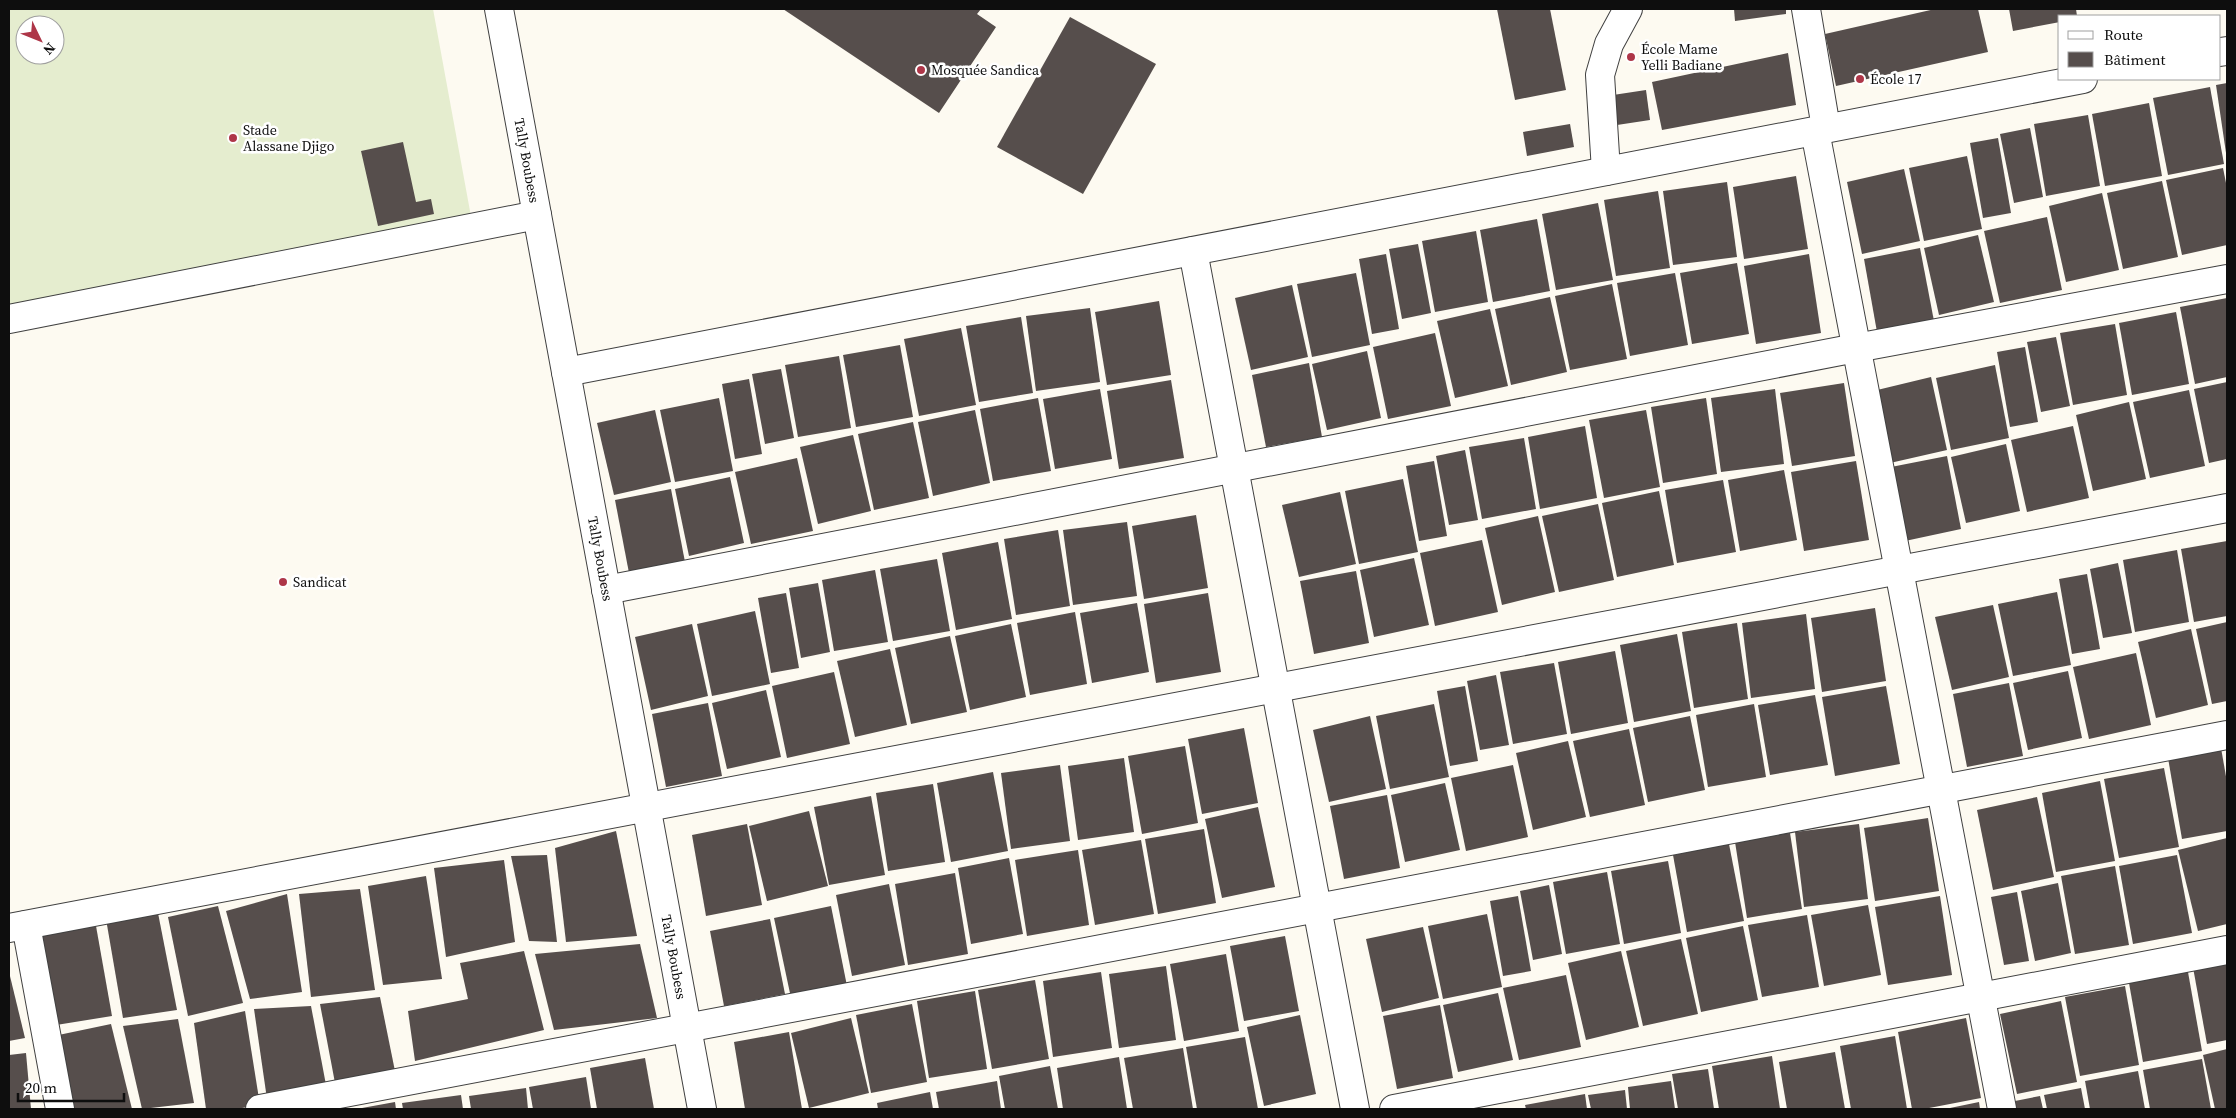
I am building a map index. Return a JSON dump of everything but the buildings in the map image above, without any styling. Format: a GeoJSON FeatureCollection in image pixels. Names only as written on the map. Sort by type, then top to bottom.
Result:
{"type":"FeatureCollection","features":[{"type":"Feature","properties":{"kind":"street","name":"Tally Boubess"},"geometry":{"type":"LineString","coordinates":[[499,9],[702,1109]]}},
{"type":"Feature","properties":{"kind":"street"},"geometry":{"type":"LineString","coordinates":[[1606,172],[1600,75],[1609,44],[1628,9]]}},
{"type":"Feature","properties":{"kind":"street"},"geometry":{"type":"LineString","coordinates":[[1806,9],[1820,130],[1856,348],[2002,1109]]}},
{"type":"Feature","properties":{"kind":"street"},"geometry":{"type":"LineString","coordinates":[[566,372],[2078,80]]}},
{"type":"Feature","properties":{"kind":"street"},"geometry":{"type":"LineString","coordinates":[[9,320],[537,215]]}},
{"type":"Feature","properties":{"kind":"street"},"geometry":{"type":"LineString","coordinates":[[1193,251],[1355,1109]]}},
{"type":"Feature","properties":{"kind":"street"},"geometry":{"type":"LineString","coordinates":[[606,590],[1856,348],[2227,279]]}},
{"type":"Feature","properties":{"kind":"street"},"geometry":{"type":"LineString","coordinates":[[60,1109],[17,927],[2227,508]]}},
{"type":"Feature","properties":{"kind":"street"},"geometry":{"type":"LineString","coordinates":[[260,1109],[2227,735]]}},
{"type":"Feature","properties":{"kind":"street"},"geometry":{"type":"LineString","coordinates":[[1394,1109],[2227,950]]}},
{"type":"Feature","properties":{"kind":"green space","name":"Stade Alassane Djigo"},"geometry":{"type":"Polygon","coordinates":[[[9,9],[433,9],[472,222],[9,309],[9,9]]]}},
{"type":"Feature","properties":{"kind":"place","name":"École Mame Yelli Badiane"},"geometry":{"type":"Point","coordinates":[1631,57]}},
{"type":"Feature","properties":{"kind":"place","name":"Mosquée Sandica"},"geometry":{"type":"Point","coordinates":[921,70]}},
{"type":"Feature","properties":{"kind":"place","name":"École 17"},"geometry":{"type":"Point","coordinates":[1860,79]}},
{"type":"Feature","properties":{"kind":"place","name":"Stade Alassane Djigo"},"geometry":{"type":"Point","coordinates":[233,138]}},
{"type":"Feature","properties":{"kind":"place","name":"Sandicat"},"geometry":{"type":"Point","coordinates":[283,582]}}]}
